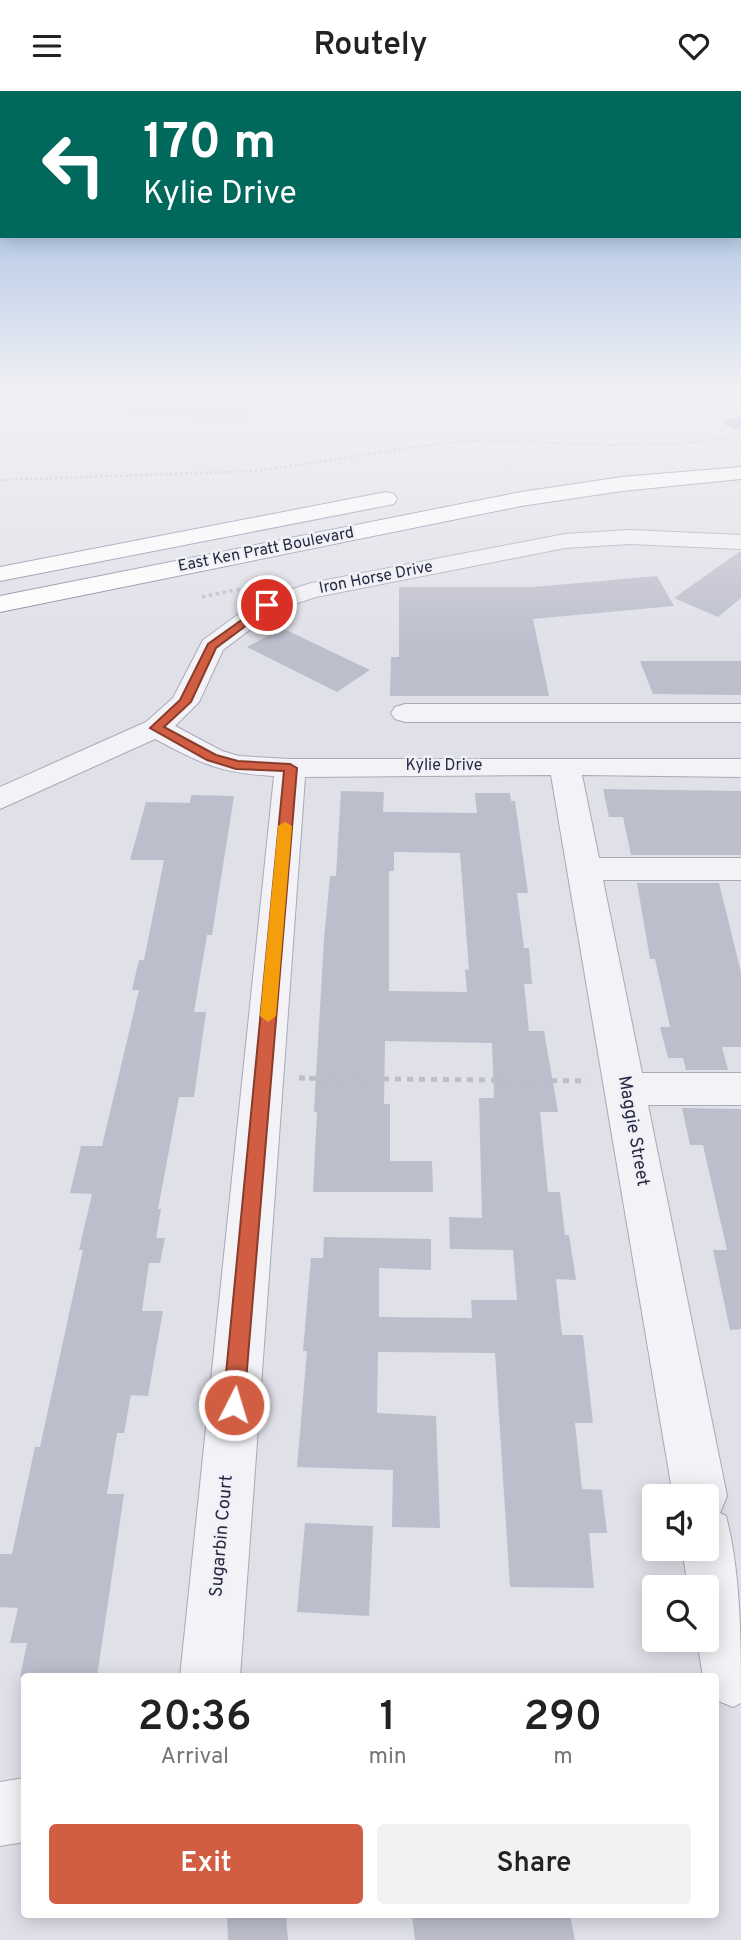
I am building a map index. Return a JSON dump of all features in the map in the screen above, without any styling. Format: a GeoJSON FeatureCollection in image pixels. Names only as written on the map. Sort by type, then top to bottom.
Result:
{"type":"FeatureCollection","features":[{"type":"Feature","properties":{"kind":"highway","name":"East Ken Pratt Boulevard"},"geometry":{"type":"LineString","coordinates":[[0,604],[521,499],[622,484],[716,475]]}},
{"type":"Feature","properties":{"kind":"highway","name":"East Ken Pratt Boulevard"},"geometry":{"type":"LineString","coordinates":[[0,575],[411,494]]}},
{"type":"Feature","properties":{"kind":"street","name":"Iron Horse Drive"},"geometry":{"type":"LineString","coordinates":[[0,799],[156,728],[185,702],[212,646],[267,605],[311,591],[565,541],[630,537],[741,542]]}},
{"type":"Feature","properties":{"kind":"street"},"geometry":{"type":"LineString","coordinates":[[405,713],[741,713]]}},
{"type":"Feature","properties":{"kind":"street","name":"Kylie Drive"},"geometry":{"type":"LineString","coordinates":[[156,728],[211,757],[236,765],[290,768],[565,765],[741,768]]}},
{"type":"Feature","properties":{"kind":"street","name":"Maggie Street"},"geometry":{"type":"LineString","coordinates":[[565,765],[698,1484]]}},
{"type":"Feature","properties":{"kind":"street","name":"Sugarbin Court"},"geometry":{"type":"LineString","coordinates":[[210,1673],[290,768]]}},
{"type":"Feature","properties":{"kind":"street"},"geometry":{"type":"LineString","coordinates":[[584,869],[738,877]]}},
{"type":"Feature","properties":{"kind":"street"},"geometry":{"type":"LineString","coordinates":[[625,1085],[741,1089]]}},
{"type":"Feature","properties":{"kind":"street"},"geometry":{"type":"LineString","coordinates":[[711,1561],[730,1678]]}},
{"type":"Feature","properties":{"kind":"street"},"geometry":{"type":"LineString","coordinates":[[0,1814],[21,1810]]}},
{"type":"Feature","properties":{"kind":"path"},"geometry":{"type":"LineString","coordinates":[[0,480],[135,475]]}},
{"type":"Feature","properties":{"kind":"path"},"geometry":{"type":"LineString","coordinates":[[263,1078],[625,1085]]}},
{"type":"Feature","properties":{"kind":"building"},"geometry":{"type":"Polygon","coordinates":[[[739,552],[741,598],[718,617],[674,598],[739,552]]]}},
{"type":"Feature","properties":{"kind":"building"},"geometry":{"type":"Polygon","coordinates":[[[657,576],[674,606],[533,619],[549,696],[390,696],[391,657],[399,657],[399,587],[533,587],[657,576]]]}},
{"type":"Feature","properties":{"kind":"building"},"geometry":{"type":"Polygon","coordinates":[[[282,628],[370,670],[337,692],[247,647],[282,628]]]}},
{"type":"Feature","properties":{"kind":"building"},"geometry":{"type":"Polygon","coordinates":[[[640,661],[741,661],[741,695],[653,694],[640,661]]]}},
{"type":"Feature","properties":{"kind":"building"},"geometry":{"type":"Polygon","coordinates":[[[603,789],[741,791],[741,855],[631,855],[623,817],[609,817],[603,789]]]}},
{"type":"Feature","properties":{"kind":"building"},"geometry":{"type":"Polygon","coordinates":[[[341,791],[384,792],[383,812],[477,813],[475,793],[510,793],[511,801],[515,801],[528,893],[517,893],[524,948],[529,948],[532,984],[524,984],[529,1031],[544,1031],[558,1112],[540,1112],[548,1192],[560,1192],[565,1235],[569,1235],[576,1280],[556,1279],[562,1335],[583,1335],[593,1423],[575,1423],[582,1489],[602,1490],[607,1533],[589,1533],[594,1588],[510,1587],[495,1353],[378,1352],[377,1413],[436,1416],[440,1528],[392,1527],[393,1470],[297,1467],[307,1351],[303,1351],[311,1258],[323,1258],[324,1237],[431,1239],[431,1270],[379,1268],[379,1317],[472,1318],[471,1300],[517,1300],[513,1250],[450,1249],[449,1217],[482,1218],[479,1098],[494,1098],[492,1043],[385,1041],[384,1104],[390,1104],[390,1161],[432,1161],[433,1192],[313,1192],[317,1112],[314,1112],[324,939],[330,876],[336,876],[341,791]],[[394,852],[394,871],[389,871],[389,991],[467,992],[465,969],[469,970],[460,853],[394,852]]]}},
{"type":"Feature","properties":{"kind":"building"},"geometry":{"type":"Polygon","coordinates":[[[191,795],[234,796],[212,935],[207,935],[194,1012],[206,1012],[194,1097],[179,1097],[158,1209],[161,1209],[156,1238],[165,1238],[160,1263],[149,1263],[142,1311],[163,1311],[148,1396],[131,1395],[124,1433],[117,1433],[107,1494],[124,1494],[98,1673],[21,1673],[20,1677],[27,1643],[10,1643],[18,1608],[0,1607],[0,1554],[12,1554],[35,1447],[40,1447],[83,1250],[79,1250],[92,1194],[70,1193],[81,1146],[102,1146],[139,990],[132,990],[139,960],[144,960],[164,860],[130,860],[146,802],[190,803],[191,795]]]}},
{"type":"Feature","properties":{"kind":"building"},"geometry":{"type":"Polygon","coordinates":[[[637,883],[719,883],[741,972],[741,1047],[722,1047],[728,1070],[686,1070],[683,1058],[668,1058],[660,1027],[670,1027],[655,959],[650,959],[637,883]]]}},
{"type":"Feature","properties":{"kind":"building"},"geometry":{"type":"Polygon","coordinates":[[[682,1108],[741,1109],[741,1329],[730,1330],[713,1250],[727,1250],[703,1145],[690,1145],[682,1108]]]}},
{"type":"Feature","properties":{"kind":"building"},"geometry":{"type":"Polygon","coordinates":[[[305,1523],[373,1526],[369,1616],[297,1612],[305,1523]]]}},
{"type":"Feature","properties":{"kind":"building"},"geometry":{"type":"Polygon","coordinates":[[[227,1918],[286,1918],[288,1940],[228,1940],[227,1918]]]}},
{"type":"Feature","properties":{"kind":"building"},"geometry":{"type":"Polygon","coordinates":[[[412,1918],[571,1918],[575,1940],[415,1940],[412,1918]]]}},
{"type":"Feature","properties":{"kind":"slow traffic"},"geometry":{"type":"LineString","coordinates":[[268,1016],[285,826]]}},
{"type":"Feature","properties":{"kind":"route"},"geometry":{"type":"LineString","coordinates":[[234,1405],[290,768],[236,765],[211,757],[156,728],[185,702],[212,646],[267,605]]}}]}
